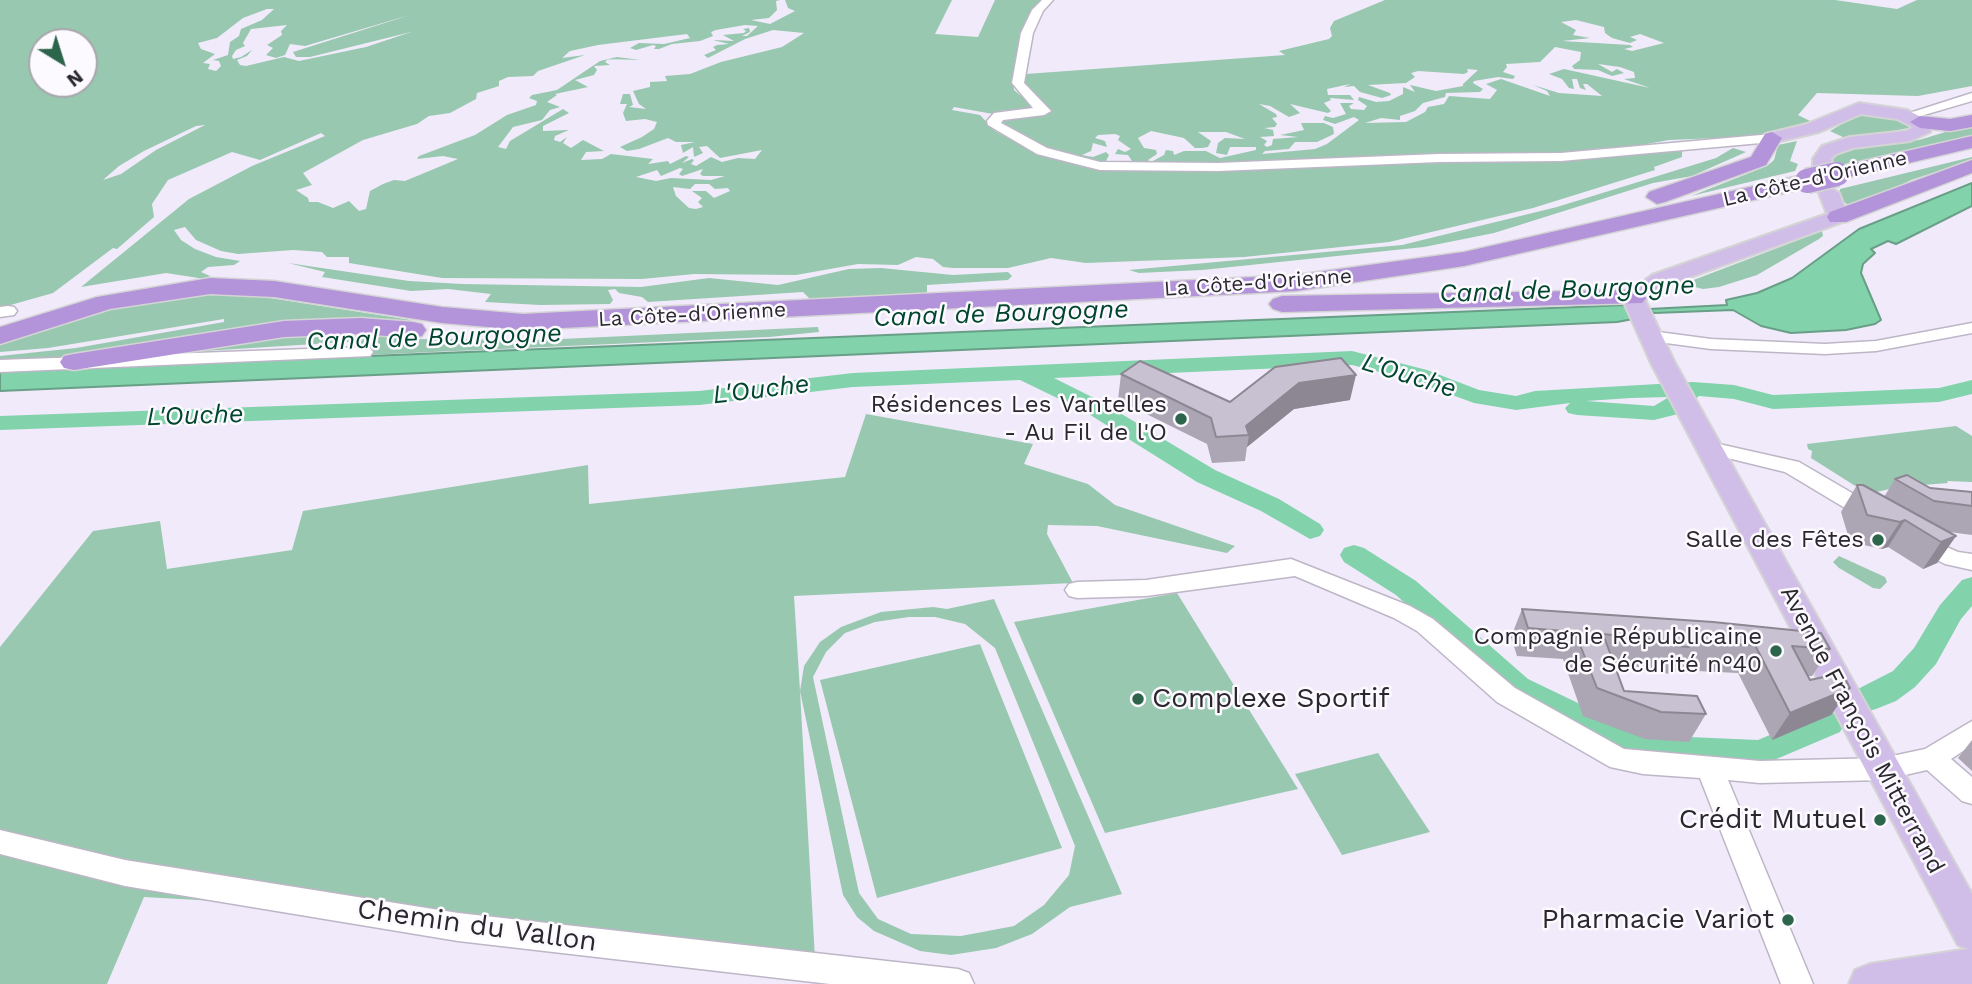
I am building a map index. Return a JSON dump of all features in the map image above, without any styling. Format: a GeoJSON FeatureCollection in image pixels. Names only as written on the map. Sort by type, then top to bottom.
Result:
{"type":"FeatureCollection","features":[{"type":"Feature","properties":{"kind":"highway"},"geometry":{"type":"LineString","coordinates":[[1914,119],[1945,125],[1972,121]]}},
{"type":"Feature","properties":{"kind":"highway","name":"La Côte-d'Orienne"},"geometry":{"type":"LineString","coordinates":[[3,319],[74,311],[166,295],[234,292],[471,325],[512,328],[1067,306],[1293,293],[1398,281],[1510,260],[1824,182],[1972,142]]}},
{"type":"Feature","properties":{"kind":"highway"},"geometry":{"type":"LineString","coordinates":[[1504,250],[1756,162],[1768,146]]}},
{"type":"Feature","properties":{"kind":"highway","name":"La Côte-d'Orienne"},"geometry":{"type":"LineString","coordinates":[[74,311],[145,294],[226,286],[284,290],[471,319],[598,320],[1296,283],[1418,268],[1972,152]]}},
{"type":"Feature","properties":{"kind":"highway"},"geometry":{"type":"LineString","coordinates":[[1838,217],[1972,166]]}},
{"type":"Feature","properties":{"kind":"highway"},"geometry":{"type":"LineString","coordinates":[[1067,306],[1641,315]]}},
{"type":"Feature","properties":{"kind":"highway"},"geometry":{"type":"LineString","coordinates":[[74,362],[295,328],[361,326],[466,334],[631,325]]}},
{"type":"Feature","properties":{"kind":"main road"},"geometry":{"type":"LineString","coordinates":[[1641,315],[1660,280],[1838,217],[1824,182],[1822,159],[1829,150],[1850,143],[1916,135],[1924,130],[1914,119],[1878,109],[1854,109],[1768,146]]}},
{"type":"Feature","properties":{"kind":"main road","name":"Avenue François Mitterrand"},"geometry":{"type":"LineString","coordinates":[[1641,315],[1706,442],[1972,932]]}},
{"type":"Feature","properties":{"kind":"main road"},"geometry":{"type":"LineString","coordinates":[[1870,984],[1972,968]]}},
{"type":"Feature","properties":{"kind":"street"},"geometry":{"type":"LineString","coordinates":[[1048,0],[1038,10],[1027,33],[1018,83],[1027,97],[1044,111],[996,117],[995,125],[1042,150],[1074,161],[1125,168],[1561,157],[1717,142],[1768,146]]}},
{"type":"Feature","properties":{"kind":"street"},"geometry":{"type":"LineString","coordinates":[[1914,119],[1972,97]]}},
{"type":"Feature","properties":{"kind":"street"},"geometry":{"type":"LineString","coordinates":[[1641,315],[1725,345],[1825,349],[1876,346],[1972,328]]}},
{"type":"Feature","properties":{"kind":"street"},"geometry":{"type":"LineString","coordinates":[[0,366],[364,352]]}},
{"type":"Feature","properties":{"kind":"street"},"geometry":{"type":"LineString","coordinates":[[1706,442],[1792,467],[1896,529],[1967,567]]}},
{"type":"Feature","properties":{"kind":"street"},"geometry":{"type":"LineString","coordinates":[[1077,590],[1169,585],[1291,567],[1402,612],[1440,638],[1506,695],[1619,759],[1760,772],[1883,769],[1932,758],[1972,731]]}},
{"type":"Feature","properties":{"kind":"street"},"geometry":{"type":"LineString","coordinates":[[1932,758],[1972,793]]}},
{"type":"Feature","properties":{"kind":"street"},"geometry":{"type":"LineString","coordinates":[[1709,767],[1797,984]]}},
{"type":"Feature","properties":{"kind":"street","name":"Chemin du Vallon"},"geometry":{"type":"LineString","coordinates":[[0,842],[125,873],[458,926],[958,984]]}},
{"type":"Feature","properties":{"kind":"shaded area"},"geometry":{"type":"Polygon","coordinates":[[[0,0],[780,0],[776,1],[777,10],[769,18],[751,20],[770,24],[795,11],[788,8],[785,0],[952,0],[935,34],[978,37],[995,0],[1042,0],[1020,32],[1013,79],[1014,90],[1037,109],[1033,112],[1004,110],[993,114],[954,107],[952,110],[980,115],[995,131],[1029,149],[1099,167],[1129,171],[1244,169],[1572,159],[1682,150],[1682,157],[1654,167],[1655,170],[1533,208],[1389,242],[1244,257],[1086,263],[1051,258],[1008,268],[953,268],[943,267],[933,259],[916,257],[898,265],[858,264],[796,275],[694,274],[642,279],[442,278],[349,263],[349,257],[327,257],[322,252],[293,250],[238,254],[221,251],[196,240],[185,227],[174,230],[181,240],[195,249],[216,257],[240,261],[234,265],[208,267],[201,272],[210,276],[205,279],[166,273],[81,287],[189,199],[252,166],[325,136],[321,133],[260,160],[232,152],[168,180],[152,204],[154,217],[117,249],[113,248],[53,293],[0,308],[0,0]],[[274,9],[243,18],[217,38],[198,43],[201,49],[215,54],[203,63],[210,64],[208,69],[216,71],[221,66],[219,61],[213,60],[228,55],[230,42],[239,36],[241,29],[262,20],[274,9]],[[413,14],[305,46],[290,44],[285,55],[276,58],[266,55],[273,48],[267,45],[282,35],[281,31],[287,25],[251,29],[243,43],[245,46],[236,50],[232,56],[233,59],[241,57],[252,50],[247,56],[237,60],[240,65],[246,66],[284,57],[299,61],[366,47],[411,32],[310,57],[296,57],[293,52],[413,14]],[[745,25],[716,30],[711,32],[713,36],[700,41],[672,44],[659,49],[654,49],[656,46],[653,45],[636,50],[630,48],[639,43],[664,44],[690,38],[687,34],[570,51],[562,58],[585,55],[538,71],[533,76],[508,77],[499,81],[499,86],[477,93],[476,99],[450,113],[429,116],[417,124],[363,140],[303,173],[312,185],[296,190],[308,198],[309,202],[318,202],[333,208],[349,201],[359,211],[366,209],[370,191],[394,180],[405,181],[458,159],[443,156],[417,159],[419,156],[475,135],[507,115],[536,105],[537,101],[529,98],[532,95],[557,90],[600,61],[608,59],[605,62],[610,65],[594,66],[597,70],[594,75],[575,80],[588,87],[555,94],[557,95],[547,102],[560,107],[550,110],[542,120],[513,127],[498,147],[506,149],[510,141],[563,109],[569,113],[543,126],[543,131],[569,130],[555,136],[554,140],[560,142],[567,137],[563,143],[571,148],[583,140],[604,151],[586,152],[581,160],[602,159],[611,154],[653,159],[648,164],[668,161],[670,164],[686,156],[689,157],[682,163],[692,159],[694,160],[691,164],[696,166],[711,157],[722,162],[738,158],[755,159],[762,150],[720,158],[707,146],[699,147],[703,153],[694,157],[693,147],[683,153],[681,145],[695,142],[676,142],[668,138],[627,151],[620,147],[654,129],[657,122],[645,119],[626,121],[623,113],[627,104],[620,104],[623,94],[630,94],[633,105],[629,107],[646,109],[639,104],[633,91],[650,87],[650,82],[667,81],[665,76],[690,74],[721,62],[782,47],[804,33],[773,30],[745,39],[708,58],[704,55],[716,50],[713,47],[729,44],[713,40],[734,41],[723,35],[744,33],[746,31],[743,29],[749,28],[750,32],[742,36],[747,36],[758,26],[745,25]],[[205,125],[196,126],[144,151],[119,166],[103,180],[121,174],[156,150],[205,125]],[[680,168],[661,176],[657,170],[636,177],[656,181],[671,178],[711,180],[725,176],[703,176],[700,174],[703,169],[682,176],[679,174],[683,169],[680,168]],[[695,184],[690,189],[673,187],[676,196],[689,208],[696,209],[703,207],[698,202],[702,198],[692,191],[706,191],[714,198],[730,191],[728,188],[715,189],[709,184],[695,184]]]}},
{"type":"Feature","properties":{"kind":"shaded area"},"geometry":{"type":"Polygon","coordinates":[[[1385,0],[1835,0],[1897,9],[1917,0],[1972,0],[1972,86],[1918,96],[1817,93],[1798,115],[1810,121],[1783,130],[1744,137],[1669,140],[1597,153],[1273,163],[1109,163],[1132,161],[1128,155],[1115,154],[1118,149],[1125,152],[1131,149],[1118,140],[1120,136],[1098,135],[1095,138],[1105,141],[1107,147],[1093,143],[1091,151],[1082,155],[1093,157],[1106,152],[1109,155],[1105,163],[1043,148],[1005,126],[1002,120],[1045,115],[1051,111],[1028,93],[1023,85],[1026,74],[1285,55],[1279,51],[1329,39],[1334,21],[1385,0]],[[1576,20],[1561,22],[1576,30],[1573,35],[1590,38],[1562,41],[1630,45],[1633,47],[1624,49],[1632,51],[1664,43],[1640,34],[1630,37],[1637,40],[1630,43],[1612,38],[1605,33],[1604,27],[1576,20]],[[1555,47],[1540,62],[1506,64],[1503,72],[1515,76],[1513,79],[1498,77],[1474,81],[1473,83],[1483,89],[1480,92],[1446,93],[1445,97],[1423,103],[1415,111],[1400,116],[1400,120],[1381,118],[1365,123],[1406,122],[1425,112],[1428,107],[1444,104],[1449,96],[1490,99],[1497,90],[1486,84],[1501,79],[1550,96],[1547,91],[1533,85],[1559,93],[1602,96],[1587,84],[1583,84],[1586,90],[1580,88],[1577,79],[1572,79],[1574,89],[1569,88],[1562,79],[1549,74],[1564,69],[1650,88],[1624,79],[1635,78],[1634,72],[1620,67],[1598,64],[1612,72],[1617,69],[1624,73],[1612,76],[1598,70],[1574,69],[1572,66],[1580,60],[1581,52],[1555,47]],[[1467,69],[1468,72],[1418,71],[1411,73],[1415,77],[1406,83],[1368,85],[1391,95],[1382,98],[1360,92],[1354,86],[1344,87],[1350,84],[1327,89],[1328,95],[1350,95],[1354,100],[1330,98],[1331,100],[1324,103],[1331,111],[1328,113],[1290,104],[1300,113],[1289,117],[1270,106],[1259,104],[1277,117],[1272,118],[1277,124],[1275,127],[1264,128],[1273,130],[1274,136],[1260,137],[1267,141],[1264,145],[1267,147],[1272,145],[1273,139],[1298,137],[1280,135],[1304,130],[1301,123],[1324,123],[1333,127],[1334,134],[1317,142],[1295,142],[1289,149],[1265,151],[1262,154],[1315,149],[1327,144],[1359,120],[1354,117],[1335,124],[1323,120],[1325,116],[1333,118],[1346,114],[1340,103],[1354,103],[1349,106],[1351,109],[1364,110],[1367,106],[1358,100],[1359,97],[1376,102],[1389,101],[1403,94],[1403,87],[1415,92],[1410,85],[1436,91],[1463,86],[1478,70],[1467,69]],[[1151,131],[1138,138],[1144,148],[1156,150],[1157,154],[1148,160],[1151,162],[1164,155],[1166,150],[1173,151],[1174,155],[1184,151],[1206,151],[1220,158],[1256,150],[1256,147],[1230,147],[1227,155],[1216,153],[1218,143],[1225,138],[1245,139],[1226,132],[1198,132],[1211,141],[1208,147],[1202,148],[1195,148],[1184,138],[1151,131]]]}},
{"type":"Feature","properties":{"kind":"shaded area"},"geometry":{"type":"Polygon","coordinates":[[[617,57],[640,60],[608,59],[617,57]]]}},
{"type":"Feature","properties":{"kind":"shaded area"},"geometry":{"type":"Polygon","coordinates":[[[1862,113],[1890,115],[1906,122],[1909,128],[1847,139],[1830,131],[1847,121],[1844,119],[1862,113]]]}},
{"type":"Feature","properties":{"kind":"shaded area"},"geometry":{"type":"Polygon","coordinates":[[[1972,124],[1972,138],[1834,169],[1832,155],[1842,149],[1919,140],[1972,124]]]}},
{"type":"Feature","properties":{"kind":"shaded area"},"geometry":{"type":"Polygon","coordinates":[[[1797,141],[1790,161],[1798,164],[1795,171],[1691,196],[1767,166],[1774,160],[1778,145],[1797,141]]]}},
{"type":"Feature","properties":{"kind":"shaded area"},"geometry":{"type":"Polygon","coordinates":[[[1733,148],[1746,152],[1692,176],[1653,183],[1494,233],[1424,247],[1202,270],[1139,273],[1129,270],[1402,245],[1557,207],[1716,158],[1733,148]]]}},
{"type":"Feature","properties":{"kind":"shaded area"},"geometry":{"type":"Polygon","coordinates":[[[1972,157],[1972,160],[1911,180],[1864,204],[1849,205],[1838,199],[1840,189],[1972,157]]]}},
{"type":"Feature","properties":{"kind":"shaded area"},"geometry":{"type":"Polygon","coordinates":[[[1972,183],[1972,206],[1896,244],[1888,241],[1871,249],[1875,253],[1863,264],[1861,273],[1881,320],[1875,324],[1846,330],[1791,333],[1761,326],[1733,310],[1654,313],[1649,309],[1727,305],[1726,300],[1757,293],[1792,278],[1859,229],[1972,183]]]}},
{"type":"Feature","properties":{"kind":"shaded area"},"geometry":{"type":"Polygon","coordinates":[[[1822,231],[1823,236],[1819,239],[1757,275],[1703,289],[1683,284],[1822,231]]]}},
{"type":"Feature","properties":{"kind":"shaded area"},"geometry":{"type":"Polygon","coordinates":[[[288,263],[409,281],[462,284],[641,287],[709,278],[778,285],[849,269],[881,268],[953,275],[1008,272],[1012,276],[1008,280],[927,285],[927,292],[921,295],[813,302],[803,292],[648,302],[642,297],[619,293],[615,289],[608,290],[613,300],[610,304],[540,305],[485,302],[491,294],[448,289],[411,291],[322,277],[325,272],[288,263]]]}},
{"type":"Feature","properties":{"kind":"shaded area"},"geometry":{"type":"Polygon","coordinates":[[[203,294],[257,296],[411,320],[407,326],[389,324],[80,358],[0,364],[0,356],[76,348],[224,322],[224,319],[48,348],[0,352],[0,342],[94,311],[203,294]]]}},
{"type":"Feature","properties":{"kind":"shaded area"},"geometry":{"type":"Polygon","coordinates":[[[1626,305],[1633,319],[1617,322],[0,391],[0,371],[1626,305]]]}},
{"type":"Feature","properties":{"kind":"shaded area"},"geometry":{"type":"Polygon","coordinates":[[[818,327],[819,332],[769,337],[366,355],[358,343],[347,342],[204,351],[210,346],[246,339],[335,332],[413,339],[540,340],[818,327]]]}},
{"type":"Feature","properties":{"kind":"shaded area"},"geometry":{"type":"Polygon","coordinates":[[[866,414],[1033,444],[1024,464],[1088,484],[1115,505],[1235,546],[1227,553],[1097,526],[1048,525],[1047,534],[1073,583],[794,596],[815,959],[325,907],[144,897],[107,984],[0,984],[0,647],[93,531],[160,521],[167,569],[292,550],[303,511],[588,465],[589,504],[845,477],[866,414]]]}},
{"type":"Feature","properties":{"kind":"shaded area"},"geometry":{"type":"Polygon","coordinates":[[[1956,426],[1972,436],[1972,482],[1947,481],[1948,483],[1898,487],[1868,494],[1811,458],[1812,451],[1807,444],[1956,426]]]}},
{"type":"Feature","properties":{"kind":"shaded area"},"geometry":{"type":"Polygon","coordinates":[[[1839,556],[1885,577],[1887,582],[1880,589],[1873,588],[1839,568],[1833,562],[1839,556]]]}},
{"type":"Feature","properties":{"kind":"shaded area"},"geometry":{"type":"Polygon","coordinates":[[[1177,593],[1298,789],[1105,833],[1014,622],[1177,593]]]}},
{"type":"Feature","properties":{"kind":"shaded area"},"geometry":{"type":"Polygon","coordinates":[[[994,599],[1122,894],[1070,907],[1032,934],[996,948],[951,955],[920,951],[874,931],[857,917],[843,895],[800,691],[804,666],[820,642],[841,627],[881,612],[933,607],[947,609],[994,599]],[[909,617],[875,622],[845,633],[826,652],[813,677],[859,893],[878,919],[911,934],[961,936],[1014,926],[1044,905],[1069,875],[1075,846],[995,648],[965,624],[935,617],[909,617]]]}},
{"type":"Feature","properties":{"kind":"shaded area"},"geometry":{"type":"Polygon","coordinates":[[[980,644],[1062,848],[877,898],[820,680],[980,644]]]}},
{"type":"Feature","properties":{"kind":"shaded area"},"geometry":{"type":"Polygon","coordinates":[[[1378,753],[1430,832],[1342,855],[1295,774],[1378,753]]]}},
{"type":"Feature","properties":{"kind":"building"},"geometry":{"type":"Polygon","coordinates":[[[1341,358],[1356,375],[1299,383],[1246,426],[1249,435],[1216,437],[1211,418],[1121,374],[1140,361],[1230,402],[1275,367],[1341,358]]]}},
{"type":"Feature","properties":{"kind":"building"},"geometry":{"type":"Polygon","coordinates":[[[1907,475],[1930,488],[1972,492],[1972,506],[1934,501],[1895,479],[1907,475]]]}},
{"type":"Feature","properties":{"kind":"building"},"geometry":{"type":"Polygon","coordinates":[[[1857,485],[1863,485],[1956,536],[1941,542],[1905,520],[1900,522],[1867,515],[1857,485]]]}},
{"type":"Feature","properties":{"kind":"building"},"geometry":{"type":"Polygon","coordinates":[[[1522,609],[1713,622],[1821,633],[1830,649],[1792,646],[1810,680],[1842,673],[1850,688],[1790,713],[1755,645],[1691,643],[1689,647],[1676,646],[1669,641],[1603,634],[1624,691],[1697,696],[1706,714],[1661,712],[1597,688],[1575,632],[1528,628],[1522,609]]]}},
{"type":"Feature","properties":{"kind":"waterway","name":"L'Ouche"},"geometry":{"type":"LineString","coordinates":[[0,423],[699,398],[853,380],[1352,358],[1419,375],[1474,396],[1516,403],[1535,398],[1693,389]]}},
{"type":"Feature","properties":{"kind":"waterway"},"geometry":{"type":"LineString","coordinates":[[1027,374],[1092,406],[1206,476],[1270,505],[1310,530]]}},
{"type":"Feature","properties":{"kind":"waterway","name":"L'Ouche"},"geometry":{"type":"LineString","coordinates":[[1693,389],[1734,392],[1773,402],[1939,395],[1972,387]]}},
{"type":"Feature","properties":{"kind":"waterway","name":"L'Ouche"},"geometry":{"type":"LineString","coordinates":[[1577,408],[1654,413],[1669,409],[1693,389]]}},
{"type":"Feature","properties":{"kind":"waterway"},"geometry":{"type":"LineString","coordinates":[[1354,555],[1406,588],[1517,687],[1628,742],[1666,749],[1760,753],[1829,723]]}},
{"type":"Feature","properties":{"kind":"waterway"},"geometry":{"type":"LineString","coordinates":[[1865,700],[1885,692],[1904,679],[1925,656],[1950,612],[1972,587]]}},
{"type":"Feature","properties":{"kind":"place","name":"Résidences Les Vantelles - Au Fil de l'O"},"geometry":{"type":"Point","coordinates":[1181,419]}},
{"type":"Feature","properties":{"kind":"place","name":"Salle des Fêtes"},"geometry":{"type":"Point","coordinates":[1878,540]}},
{"type":"Feature","properties":{"kind":"place","name":"Compagnie Républicaine de Sécurité n°40"},"geometry":{"type":"Point","coordinates":[1776,651]}},
{"type":"Feature","properties":{"kind":"place","name":"Complexe Sportif"},"geometry":{"type":"Point","coordinates":[1138,699]}},
{"type":"Feature","properties":{"kind":"place","name":"Crédit Mutuel"},"geometry":{"type":"Point","coordinates":[1880,820]}},
{"type":"Feature","properties":{"kind":"place","name":"Pharmacie Variot"},"geometry":{"type":"Point","coordinates":[1788,920]}},
{"type":"Feature","properties":{"kind":"water label","name":"Canal de Bourgogne"},"geometry":{"type":"Point","coordinates":[1567,290]}},
{"type":"Feature","properties":{"kind":"water label","name":"Canal de Bourgogne"},"geometry":{"type":"Point","coordinates":[1001,314]}},
{"type":"Feature","properties":{"kind":"water label","name":"Canal de Bourgogne"},"geometry":{"type":"Point","coordinates":[434,338]}}]}
